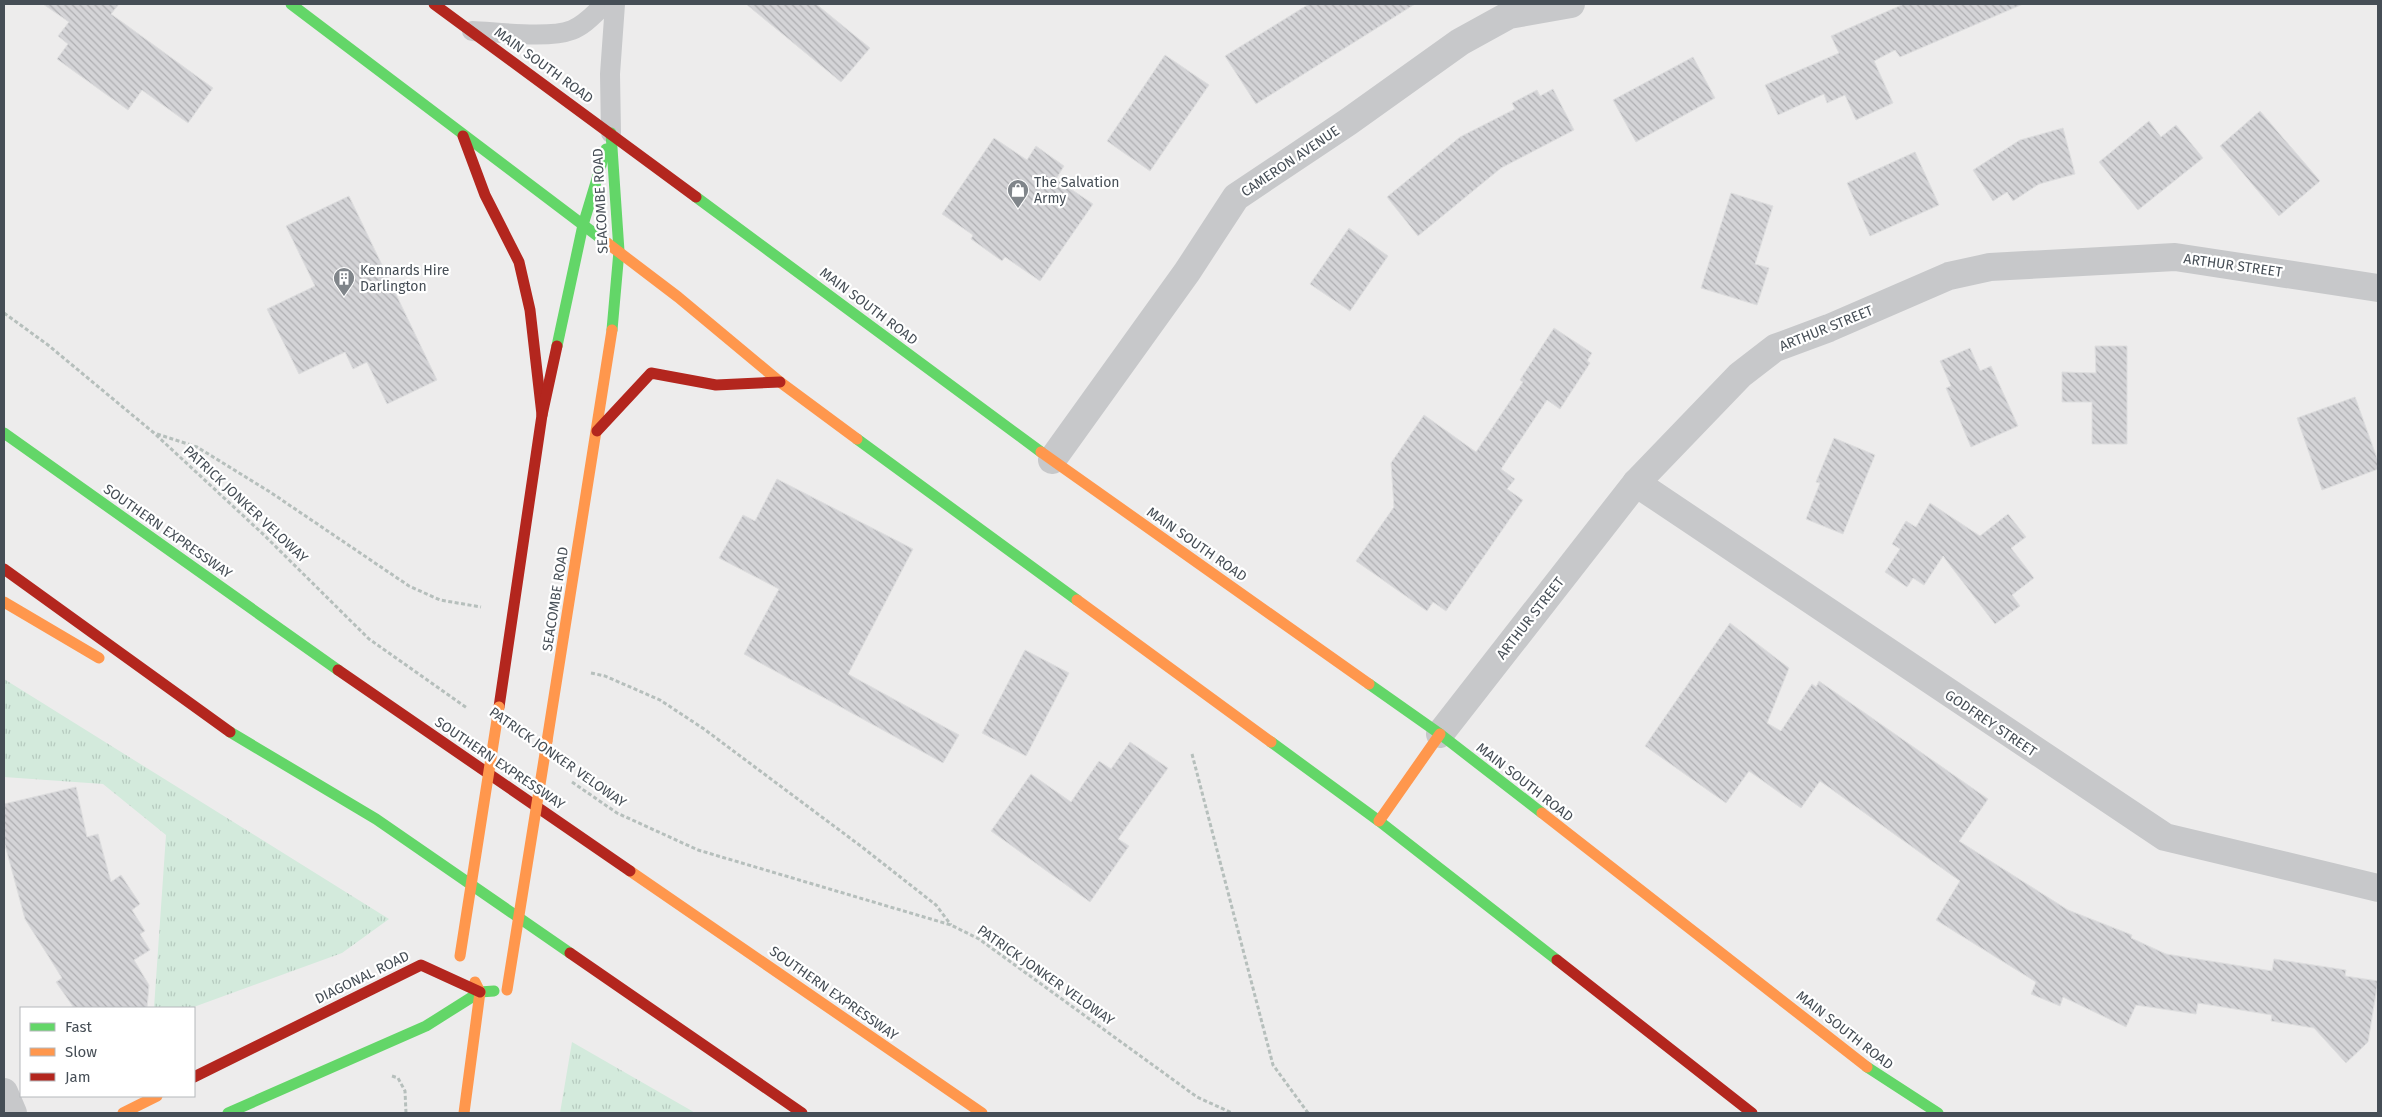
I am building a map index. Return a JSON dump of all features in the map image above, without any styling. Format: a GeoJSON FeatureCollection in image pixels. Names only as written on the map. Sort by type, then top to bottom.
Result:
{"type":"FeatureCollection","features":[{"type":"Feature","properties":{"kind":"main road"},"geometry":{"type":"LineString","coordinates":[[291,4],[463,136],[619,251],[678,297],[780,382],[1379,820],[1752,1113]]}},
{"type":"Feature","properties":{"kind":"main road","name":"MAIN SOUTH ROAD"},"geometry":{"type":"LineString","coordinates":[[434,4],[1052,460],[1440,734],[1880,1077],[1938,1113]]}},
{"type":"Feature","properties":{"kind":"main road","name":"SEACOMBE ROAD"},"geometry":{"type":"LineString","coordinates":[[611,133],[619,251],[614,316],[597,431],[507,990],[480,992],[465,963],[542,415],[583,225],[611,133]]}},
{"type":"Feature","properties":{"kind":"main road"},"geometry":{"type":"LineString","coordinates":[[463,136],[485,195],[519,262],[530,310],[542,415]]}},
{"type":"Feature","properties":{"kind":"main road"},"geometry":{"type":"LineString","coordinates":[[597,431],[651,373],[716,385],[780,382]]}},
{"type":"Feature","properties":{"kind":"main road","name":"SOUTHERN EXPRESSWAY"},"geometry":{"type":"LineString","coordinates":[[4,433],[365,689],[982,1113]]}},
{"type":"Feature","properties":{"kind":"main road"},"geometry":{"type":"LineString","coordinates":[[4,570],[235,736]]}},
{"type":"Feature","properties":{"kind":"main road"},"geometry":{"type":"LineString","coordinates":[[4,602],[106,662]]}},
{"type":"Feature","properties":{"kind":"main road"},"geometry":{"type":"LineString","coordinates":[[141,682],[376,819],[802,1113]]}},
{"type":"Feature","properties":{"kind":"main road"},"geometry":{"type":"LineString","coordinates":[[1379,820],[1440,734]]}},
{"type":"Feature","properties":{"kind":"main road","name":"DIAGONAL ROAD"},"geometry":{"type":"LineString","coordinates":[[195,1077],[421,965],[480,992]]}},
{"type":"Feature","properties":{"kind":"main road"},"geometry":{"type":"LineString","coordinates":[[228,1113],[426,1026],[480,992]]}},
{"type":"Feature","properties":{"kind":"main road"},"geometry":{"type":"LineString","coordinates":[[464,1113],[480,992]]}},
{"type":"Feature","properties":{"kind":"main road"},"geometry":{"type":"LineString","coordinates":[[123,1113],[155,1097]]}},
{"type":"Feature","properties":{"kind":"street","name":"CAMERON AVENUE"},"geometry":{"type":"LineString","coordinates":[[1052,460],[1187,272],[1236,197],[1348,122],[1460,42],[1510,15],[1571,4]]}},
{"type":"Feature","properties":{"kind":"street","name":"ARTHUR STREET"},"geometry":{"type":"LineString","coordinates":[[1440,734],[1636,484],[1740,375],[1775,348],[1829,328],[1950,276],[1990,266],[2175,257],[2378,288]]}},
{"type":"Feature","properties":{"kind":"street","name":"GODFREY STREET"},"geometry":{"type":"LineString","coordinates":[[1636,484],[2165,838],[2378,888]]}},
{"type":"Feature","properties":{"kind":"street"},"geometry":{"type":"LineString","coordinates":[[4,1092],[13,1113]]}},
{"type":"Feature","properties":{"kind":"lane"},"geometry":{"type":"LineString","coordinates":[[472,31],[539,34],[570,31],[592,16],[605,4]]}},
{"type":"Feature","properties":{"kind":"lane"},"geometry":{"type":"LineString","coordinates":[[611,133],[610,74],[615,4]]}},
{"type":"Feature","properties":{"kind":"path","name":"PATRICK JONKER VELOWAY"},"geometry":{"type":"LineString","coordinates":[[4,314],[48,345],[154,433],[264,535],[369,639],[473,712]]}},
{"type":"Feature","properties":{"kind":"path"},"geometry":{"type":"LineString","coordinates":[[154,433],[197,447],[270,492],[391,575],[424,594],[440,600],[514,613]]}},
{"type":"Feature","properties":{"kind":"path"},"geometry":{"type":"LineString","coordinates":[[559,666],[605,676],[667,705],[862,847],[936,905],[951,925]]}},
{"type":"Feature","properties":{"kind":"path"},"geometry":{"type":"LineString","coordinates":[[1192,754],[1273,1065],[1308,1113]]}},
{"type":"Feature","properties":{"kind":"path","name":"PATRICK JONKER VELOWAY"},"geometry":{"type":"LineString","coordinates":[[569,779],[617,813],[698,850],[951,925],[978,939],[1197,1097],[1232,1113]]}},
{"type":"Feature","properties":{"kind":"green space"},"geometry":{"type":"Polygon","coordinates":[[[4,679],[389,919],[342,953],[194,1007],[154,1007],[166,835],[103,784],[4,777],[4,679]]]}},
{"type":"Feature","properties":{"kind":"green space"},"geometry":{"type":"Polygon","coordinates":[[[572,1042],[692,1111],[695,1113],[560,1113],[572,1042]]]}},
{"type":"Feature","properties":{"kind":"building"},"geometry":{"type":"Polygon","coordinates":[[[43,4],[119,4],[111,14],[213,88],[188,123],[142,90],[128,110],[57,59],[68,44],[58,36],[69,22],[43,4]]]}},
{"type":"Feature","properties":{"kind":"building"},"geometry":{"type":"Polygon","coordinates":[[[746,4],[816,4],[870,48],[841,82],[746,4]]]}},
{"type":"Feature","properties":{"kind":"building"},"geometry":{"type":"Polygon","coordinates":[[[1309,4],[1415,4],[1256,104],[1225,56],[1309,4]]]}},
{"type":"Feature","properties":{"kind":"building"},"geometry":{"type":"Polygon","coordinates":[[[1904,4],[2023,4],[1900,57],[1895,50],[1874,61],[1893,103],[1856,120],[1845,95],[1827,103],[1824,94],[1778,115],[1765,85],[1839,53],[1831,36],[1904,4]]]}},
{"type":"Feature","properties":{"kind":"building"},"geometry":{"type":"Polygon","coordinates":[[[1165,55],[1209,85],[1150,171],[1107,141],[1165,55]]]}},
{"type":"Feature","properties":{"kind":"building"},"geometry":{"type":"Polygon","coordinates":[[[1693,57],[1715,98],[1636,142],[1613,100],[1693,57]]]}},
{"type":"Feature","properties":{"kind":"building"},"geometry":{"type":"Polygon","coordinates":[[[1553,89],[1574,130],[1501,168],[1418,236],[1387,197],[1460,137],[1515,109],[1512,103],[1537,90],[1540,96],[1553,89]]]}},
{"type":"Feature","properties":{"kind":"building"},"geometry":{"type":"Polygon","coordinates":[[[2260,111],[2320,181],[2279,216],[2220,146],[2260,111]]]}},
{"type":"Feature","properties":{"kind":"building"},"geometry":{"type":"Polygon","coordinates":[[[2149,121],[2161,137],[2176,125],[2203,158],[2138,210],[2099,162],[2149,121]]]}},
{"type":"Feature","properties":{"kind":"building"},"geometry":{"type":"Polygon","coordinates":[[[2063,128],[2075,174],[2039,184],[2013,201],[2007,192],[1993,201],[1973,170],[2020,140],[2063,128]]]}},
{"type":"Feature","properties":{"kind":"building","name":"The Salvation Army"},"geometry":{"type":"Polygon","coordinates":[[[994,138],[1027,160],[1036,146],[1064,166],[1056,179],[1093,204],[1040,281],[1005,257],[1002,261],[971,239],[973,235],[942,214],[994,138]]]}},
{"type":"Feature","properties":{"kind":"building"},"geometry":{"type":"Polygon","coordinates":[[[1915,152],[1939,205],[1870,236],[1847,183],[1915,152]]]}},
{"type":"Feature","properties":{"kind":"building"},"geometry":{"type":"Polygon","coordinates":[[[1731,193],[1773,206],[1755,264],[1769,268],[1757,305],[1701,288],[1731,193]]]}},
{"type":"Feature","properties":{"kind":"building","name":"Kennards Hire Darlington"},"geometry":{"type":"Polygon","coordinates":[[[349,196],[437,380],[387,404],[367,362],[353,369],[345,352],[299,374],[267,309],[315,286],[286,226],[349,196]]]}},
{"type":"Feature","properties":{"kind":"building"},"geometry":{"type":"Polygon","coordinates":[[[1349,228],[1388,256],[1350,311],[1310,284],[1349,228]]]}},
{"type":"Feature","properties":{"kind":"building"},"geometry":{"type":"Polygon","coordinates":[[[1554,328],[1592,353],[1587,361],[1590,363],[1560,409],[1547,400],[1501,469],[1515,479],[1507,489],[1523,500],[1446,611],[1433,602],[1427,611],[1356,561],[1394,507],[1391,463],[1424,415],[1476,452],[1523,382],[1520,380],[1554,328]]]}},
{"type":"Feature","properties":{"kind":"building"},"geometry":{"type":"Polygon","coordinates":[[[2095,346],[2127,346],[2127,444],[2092,444],[2092,402],[2062,402],[2062,372],[2096,373],[2095,346]]]}},
{"type":"Feature","properties":{"kind":"building"},"geometry":{"type":"Polygon","coordinates":[[[1970,348],[1980,371],[1991,366],[2018,426],[1971,447],[1946,388],[1951,386],[1940,361],[1970,348]]]}},
{"type":"Feature","properties":{"kind":"building"},"geometry":{"type":"Polygon","coordinates":[[[2355,397],[2378,461],[2378,469],[2322,490],[2297,418],[2355,397]]]}},
{"type":"Feature","properties":{"kind":"building"},"geometry":{"type":"Polygon","coordinates":[[[1834,438],[1875,455],[1843,534],[1806,519],[1820,483],[1816,482],[1834,438]]]}},
{"type":"Feature","properties":{"kind":"building"},"geometry":{"type":"Polygon","coordinates":[[[777,479],[913,549],[848,674],[959,735],[943,763],[744,654],[779,589],[719,558],[743,515],[755,521],[777,479]]]}},
{"type":"Feature","properties":{"kind":"building"},"geometry":{"type":"Polygon","coordinates":[[[1930,503],[1980,536],[2008,514],[2026,537],[2011,548],[2034,578],[2012,595],[2020,606],[1995,624],[1943,556],[1924,585],[1913,578],[1907,587],[1885,572],[1900,549],[1892,544],[1906,521],[1916,527],[1930,503]]]}},
{"type":"Feature","properties":{"kind":"building"},"geometry":{"type":"Polygon","coordinates":[[[1730,623],[1789,668],[1767,723],[1781,731],[1812,684],[1816,687],[1819,681],[1988,799],[1959,841],[2068,910],[2132,935],[2131,938],[2166,954],[2272,971],[2274,959],[2346,970],[2345,976],[2378,981],[2368,1042],[2346,1063],[2314,1028],[2271,1021],[2272,1015],[2198,1003],[2196,1014],[2136,1005],[2126,1027],[2063,997],[2060,1006],[2031,994],[2036,982],[1936,920],[1960,881],[1820,781],[1801,808],[1749,771],[1726,803],[1645,746],[1730,623]]]}},
{"type":"Feature","properties":{"kind":"building"},"geometry":{"type":"Polygon","coordinates":[[[1025,650],[1069,673],[1026,756],[982,733],[1025,650]]]}},
{"type":"Feature","properties":{"kind":"building"},"geometry":{"type":"Polygon","coordinates":[[[1130,742],[1168,768],[1118,839],[1129,846],[1090,902],[991,831],[1031,774],[1071,802],[1099,761],[1111,769],[1130,742]]]}},
{"type":"Feature","properties":{"kind":"building"},"geometry":{"type":"Polygon","coordinates":[[[76,787],[87,837],[98,834],[111,882],[121,875],[140,904],[132,910],[145,931],[140,934],[150,950],[134,960],[149,985],[147,1007],[73,1007],[56,982],[62,978],[25,919],[4,841],[4,804],[76,787]]]}},
{"type":"Feature","properties":{"kind":"traffic: fast"},"geometry":{"type":"LineString","coordinates":[[291,4],[607,243]]}},
{"type":"Feature","properties":{"kind":"traffic: fast"},"geometry":{"type":"LineString","coordinates":[[611,133],[619,251],[612,330]]}},
{"type":"Feature","properties":{"kind":"traffic: fast"},"geometry":{"type":"LineString","coordinates":[[557,346],[583,225],[606,149]]}},
{"type":"Feature","properties":{"kind":"traffic: fast"},"geometry":{"type":"LineString","coordinates":[[696,197],[1041,452]]}},
{"type":"Feature","properties":{"kind":"traffic: fast"},"geometry":{"type":"LineString","coordinates":[[4,433],[338,670]]}},
{"type":"Feature","properties":{"kind":"traffic: fast"},"geometry":{"type":"LineString","coordinates":[[857,439],[1077,600]]}},
{"type":"Feature","properties":{"kind":"traffic: fast"},"geometry":{"type":"LineString","coordinates":[[1369,684],[1440,734],[1542,813]]}},
{"type":"Feature","properties":{"kind":"traffic: fast"},"geometry":{"type":"LineString","coordinates":[[230,732],[376,819],[570,953]]}},
{"type":"Feature","properties":{"kind":"traffic: fast"},"geometry":{"type":"LineString","coordinates":[[1271,742],[1379,821],[1557,960]]}},
{"type":"Feature","properties":{"kind":"traffic: fast"},"geometry":{"type":"LineString","coordinates":[[228,1113],[426,1026],[480,992],[494,991]]}},
{"type":"Feature","properties":{"kind":"traffic: fast"},"geometry":{"type":"LineString","coordinates":[[1867,1067],[1938,1113]]}},
{"type":"Feature","properties":{"kind":"traffic: slow"},"geometry":{"type":"LineString","coordinates":[[607,243],[678,297],[780,382],[857,439]]}},
{"type":"Feature","properties":{"kind":"traffic: slow"},"geometry":{"type":"LineString","coordinates":[[547,741],[612,330]]}},
{"type":"Feature","properties":{"kind":"traffic: slow"},"geometry":{"type":"LineString","coordinates":[[1041,452],[1369,684]]}},
{"type":"Feature","properties":{"kind":"traffic: slow"},"geometry":{"type":"LineString","coordinates":[[1077,600],[1271,742]]}},
{"type":"Feature","properties":{"kind":"traffic: slow"},"geometry":{"type":"LineString","coordinates":[[4,602],[99,658]]}},
{"type":"Feature","properties":{"kind":"traffic: slow"},"geometry":{"type":"LineString","coordinates":[[460,956],[499,707]]}},
{"type":"Feature","properties":{"kind":"traffic: slow"},"geometry":{"type":"LineString","coordinates":[[1379,821],[1440,734]]}},
{"type":"Feature","properties":{"kind":"traffic: slow"},"geometry":{"type":"LineString","coordinates":[[507,990],[547,741]]}},
{"type":"Feature","properties":{"kind":"traffic: slow"},"geometry":{"type":"LineString","coordinates":[[1542,813],[1867,1067]]}},
{"type":"Feature","properties":{"kind":"traffic: slow"},"geometry":{"type":"LineString","coordinates":[[630,871],[982,1113]]}},
{"type":"Feature","properties":{"kind":"traffic: slow"},"geometry":{"type":"LineString","coordinates":[[464,1113],[480,992],[475,982]]}},
{"type":"Feature","properties":{"kind":"traffic: slow"},"geometry":{"type":"LineString","coordinates":[[123,1113],[155,1097]]}},
{"type":"Feature","properties":{"kind":"traffic: jam"},"geometry":{"type":"LineString","coordinates":[[434,4],[696,197]]}},
{"type":"Feature","properties":{"kind":"traffic: jam"},"geometry":{"type":"LineString","coordinates":[[463,136],[485,195],[519,262],[530,310],[542,415]]}},
{"type":"Feature","properties":{"kind":"traffic: jam"},"geometry":{"type":"LineString","coordinates":[[499,707],[542,415],[557,346]]}},
{"type":"Feature","properties":{"kind":"traffic: jam"},"geometry":{"type":"LineString","coordinates":[[597,431],[651,373],[716,385],[780,382]]}},
{"type":"Feature","properties":{"kind":"traffic: jam"},"geometry":{"type":"LineString","coordinates":[[4,569],[230,732]]}},
{"type":"Feature","properties":{"kind":"traffic: jam"},"geometry":{"type":"LineString","coordinates":[[338,670],[630,871]]}},
{"type":"Feature","properties":{"kind":"traffic: jam"},"geometry":{"type":"LineString","coordinates":[[570,953],[802,1113]]}},
{"type":"Feature","properties":{"kind":"traffic: jam"},"geometry":{"type":"LineString","coordinates":[[1557,960],[1752,1113]]}},
{"type":"Feature","properties":{"kind":"traffic: jam"},"geometry":{"type":"LineString","coordinates":[[195,1077],[421,965],[480,992]]}},
{"type":"Feature","properties":{"kind":"place","name":"The Salvation Army"},"geometry":{"type":"Point","coordinates":[1018,209]}},
{"type":"Feature","properties":{"kind":"place","name":"Kennards Hire Darlington"},"geometry":{"type":"Point","coordinates":[344,297]}}]}
